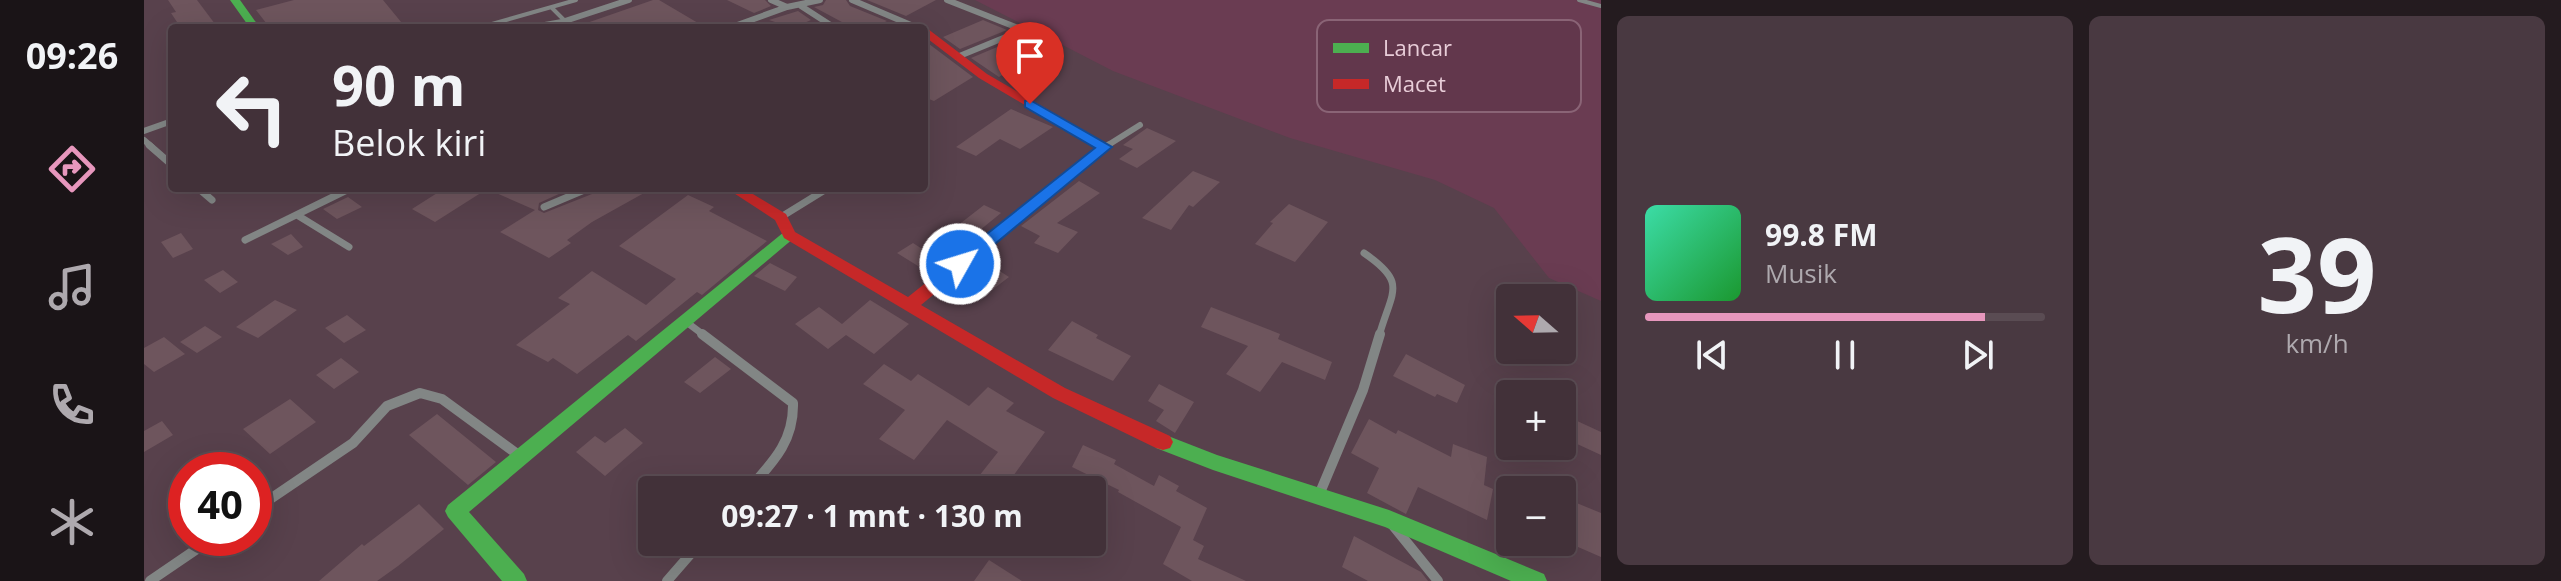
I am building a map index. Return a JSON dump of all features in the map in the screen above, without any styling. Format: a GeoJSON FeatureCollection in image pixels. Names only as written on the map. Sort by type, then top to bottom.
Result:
{"type":"FeatureCollection","features":[{"type":"Feature","properties":{"kind":"street"},"geometry":{"type":"LineString","coordinates":[[235,0],[252,24]]}},
{"type":"Feature","properties":{"kind":"street"},"geometry":{"type":"LineString","coordinates":[[549,24],[629,0]]}},
{"type":"Feature","properties":{"kind":"street"},"geometry":{"type":"LineString","coordinates":[[771,0],[787,7]]}},
{"type":"Feature","properties":{"kind":"street"},"geometry":{"type":"LineString","coordinates":[[740,24],[787,7],[820,0]]}},
{"type":"Feature","properties":{"kind":"street"},"geometry":{"type":"LineString","coordinates":[[852,0],[909,24]]}},
{"type":"Feature","properties":{"kind":"street"},"geometry":{"type":"LineString","coordinates":[[947,0],[1018,28],[1014,35],[957,57]]}},
{"type":"Feature","properties":{"kind":"street"},"geometry":{"type":"LineString","coordinates":[[801,6],[827,24]]}},
{"type":"Feature","properties":{"kind":"street"},"geometry":{"type":"LineString","coordinates":[[928,34],[1009,93],[1105,147]]}},
{"type":"Feature","properties":{"kind":"street"},"geometry":{"type":"LineString","coordinates":[[144,131],[168,122]]}},
{"type":"Feature","properties":{"kind":"street"},"geometry":{"type":"LineString","coordinates":[[911,304],[1105,147],[1140,125]]}},
{"type":"Feature","properties":{"kind":"street"},"geometry":{"type":"LineString","coordinates":[[144,140],[168,161]]}},
{"type":"Feature","properties":{"kind":"street"},"geometry":{"type":"LineString","coordinates":[[203,192],[212,200]]}},
{"type":"Feature","properties":{"kind":"street"},"geometry":{"type":"LineString","coordinates":[[245,240],[343,192]]}},
{"type":"Feature","properties":{"kind":"street"},"geometry":{"type":"LineString","coordinates":[[544,207],[580,192]]}},
{"type":"Feature","properties":{"kind":"street"},"geometry":{"type":"LineString","coordinates":[[740,192],[781,217],[789,235],[1059,393],[1125,426],[1213,462],[1389,519],[1536,581]]}},
{"type":"Feature","properties":{"kind":"street"},"geometry":{"type":"LineString","coordinates":[[781,217],[822,192]]}},
{"type":"Feature","properties":{"kind":"street"},"geometry":{"type":"LineString","coordinates":[[297,215],[349,247]]}},
{"type":"Feature","properties":{"kind":"street"},"geometry":{"type":"LineString","coordinates":[[516,581],[455,511],[789,235]]}},
{"type":"Feature","properties":{"kind":"street"},"geometry":{"type":"LineString","coordinates":[[1319,495],[1363,390],[1394,285],[1389,270],[1364,253]]}},
{"type":"Feature","properties":{"kind":"street"},"geometry":{"type":"LineString","coordinates":[[684,320],[793,403],[795,424],[785,448],[760,476]]}},
{"type":"Feature","properties":{"kind":"street"},"geometry":{"type":"LineString","coordinates":[[272,498],[353,443],[387,406],[420,393],[442,399],[521,457]]}},
{"type":"Feature","properties":{"kind":"street"},"geometry":{"type":"LineString","coordinates":[[1389,519],[1404,541],[1421,555],[1438,581]]}},
{"type":"Feature","properties":{"kind":"street"},"geometry":{"type":"LineString","coordinates":[[150,581],[187,556]]}},
{"type":"Feature","properties":{"kind":"street"},"geometry":{"type":"LineString","coordinates":[[667,581],[689,556]]}},
{"type":"Feature","properties":{"kind":"lane"},"geometry":{"type":"LineString","coordinates":[[492,24],[575,0]]}},
{"type":"Feature","properties":{"kind":"lane"},"geometry":{"type":"LineString","coordinates":[[1579,0],[1601,6]]}},
{"type":"Feature","properties":{"kind":"lane"},"geometry":{"type":"LineString","coordinates":[[552,8],[565,21]]}},
{"type":"Feature","properties":{"kind":"shaded area"},"geometry":{"type":"Polygon","coordinates":[[[975,0],[1601,0],[1601,301],[1576,290],[1576,284],[1563,284],[1549,278],[1494,208],[1435,180],[1290,138],[1113,71],[975,0]]]}},
{"type":"Feature","properties":{"kind":"building"},"geometry":{"type":"Polygon","coordinates":[[[168,0],[197,0],[215,24],[178,24],[171,13],[176,12],[168,0]]]}},
{"type":"Feature","properties":{"kind":"building"},"geometry":{"type":"Polygon","coordinates":[[[294,0],[383,0],[403,24],[267,24],[256,10],[294,0]]]}},
{"type":"Feature","properties":{"kind":"building"},"geometry":{"type":"Polygon","coordinates":[[[653,0],[659,0],[698,23],[693,24],[584,24],[653,0]]]}},
{"type":"Feature","properties":{"kind":"building"},"geometry":{"type":"Polygon","coordinates":[[[727,0],[765,0],[771,6],[754,13],[727,0]]]}},
{"type":"Feature","properties":{"kind":"building"},"geometry":{"type":"Polygon","coordinates":[[[826,0],[846,0],[850,6],[887,21],[881,24],[846,24],[814,7],[823,5],[826,0]]]}},
{"type":"Feature","properties":{"kind":"building"},"geometry":{"type":"Polygon","coordinates":[[[867,0],[936,0],[906,16],[867,0]]]}},
{"type":"Feature","properties":{"kind":"building"},"geometry":{"type":"Polygon","coordinates":[[[798,11],[811,20],[802,24],[781,24],[769,20],[798,11]]]}},
{"type":"Feature","properties":{"kind":"building"},"geometry":{"type":"Polygon","coordinates":[[[983,20],[1007,30],[960,49],[943,37],[983,20]]]}},
{"type":"Feature","properties":{"kind":"building"},"geometry":{"type":"Polygon","coordinates":[[[1021,37],[1036,44],[1007,56],[1021,63],[999,77],[971,58],[1021,37]]]}},
{"type":"Feature","properties":{"kind":"building"},"geometry":{"type":"Polygon","coordinates":[[[928,44],[973,77],[934,101],[928,99],[928,44]]]}},
{"type":"Feature","properties":{"kind":"building"},"geometry":{"type":"Polygon","coordinates":[[[1011,109],[1053,127],[1020,149],[1000,139],[976,156],[956,147],[1011,109]]]}},
{"type":"Feature","properties":{"kind":"building"},"geometry":{"type":"Polygon","coordinates":[[[1147,128],[1176,141],[1137,168],[1119,159],[1133,149],[1123,145],[1147,128]]]}},
{"type":"Feature","properties":{"kind":"building"},"geometry":{"type":"Polygon","coordinates":[[[1193,171],[1220,182],[1193,207],[1189,205],[1171,230],[1142,218],[1193,171]]]}},
{"type":"Feature","properties":{"kind":"building"},"geometry":{"type":"Polygon","coordinates":[[[1079,181],[1100,193],[1057,223],[1078,232],[1058,253],[1034,243],[1040,236],[1021,226],[1079,181]]]}},
{"type":"Feature","properties":{"kind":"building"},"geometry":{"type":"Polygon","coordinates":[[[439,192],[482,192],[435,222],[412,209],[439,192]]]}},
{"type":"Feature","properties":{"kind":"building"},"geometry":{"type":"Polygon","coordinates":[[[494,192],[563,192],[539,203],[538,210],[544,213],[593,192],[646,192],[592,222],[567,240],[571,243],[549,258],[500,232],[535,210],[494,192]]]}},
{"type":"Feature","properties":{"kind":"building"},"geometry":{"type":"Polygon","coordinates":[[[688,195],[714,207],[709,211],[767,241],[702,295],[697,292],[636,341],[628,335],[577,374],[553,358],[548,362],[516,345],[570,304],[558,298],[592,271],[646,305],[676,279],[619,246],[688,195]]]}},
{"type":"Feature","properties":{"kind":"building"},"geometry":{"type":"Polygon","coordinates":[[[348,197],[362,207],[337,219],[323,209],[348,197]]]}},
{"type":"Feature","properties":{"kind":"building"},"geometry":{"type":"Polygon","coordinates":[[[1289,204],[1328,222],[1295,262],[1255,244],[1273,223],[1270,222],[1289,204]]]}},
{"type":"Feature","properties":{"kind":"building"},"geometry":{"type":"Polygon","coordinates":[[[984,205],[1001,213],[974,235],[957,226],[984,205]]]}},
{"type":"Feature","properties":{"kind":"building"},"geometry":{"type":"Polygon","coordinates":[[[181,233],[193,249],[173,258],[161,242],[181,233]]]}},
{"type":"Feature","properties":{"kind":"building"},"geometry":{"type":"Polygon","coordinates":[[[291,234],[303,247],[288,255],[271,244],[291,234]]]}},
{"type":"Feature","properties":{"kind":"building"},"geometry":{"type":"Polygon","coordinates":[[[913,243],[933,256],[918,266],[897,253],[913,243]]]}},
{"type":"Feature","properties":{"kind":"building"},"geometry":{"type":"Polygon","coordinates":[[[981,259],[1009,277],[975,303],[949,286],[981,259]]]}},
{"type":"Feature","properties":{"kind":"building"},"geometry":{"type":"Polygon","coordinates":[[[770,263],[797,277],[785,291],[754,276],[770,263]]]}},
{"type":"Feature","properties":{"kind":"building"},"geometry":{"type":"Polygon","coordinates":[[[223,270],[238,282],[220,293],[204,280],[223,270]]]}},
{"type":"Feature","properties":{"kind":"building"},"geometry":{"type":"Polygon","coordinates":[[[275,300],[297,310],[258,338],[236,327],[275,300]]]}},
{"type":"Feature","properties":{"kind":"building"},"geometry":{"type":"Polygon","coordinates":[[[870,300],[909,324],[874,354],[846,335],[828,349],[795,324],[819,307],[842,324],[870,300]]]}},
{"type":"Feature","properties":{"kind":"building"},"geometry":{"type":"Polygon","coordinates":[[[1211,307],[1280,334],[1278,339],[1332,362],[1325,380],[1282,362],[1260,392],[1226,374],[1248,346],[1201,327],[1211,307]]]}},
{"type":"Feature","properties":{"kind":"building"},"geometry":{"type":"Polygon","coordinates":[[[347,315],[366,330],[344,343],[325,328],[347,315]]]}},
{"type":"Feature","properties":{"kind":"building"},"geometry":{"type":"Polygon","coordinates":[[[1072,321],[1131,356],[1113,381],[1048,350],[1072,321]]]}},
{"type":"Feature","properties":{"kind":"building"},"geometry":{"type":"Polygon","coordinates":[[[205,326],[222,337],[197,353],[180,342],[205,326]]]}},
{"type":"Feature","properties":{"kind":"building"},"geometry":{"type":"Polygon","coordinates":[[[164,337],[185,354],[154,372],[144,364],[144,348],[164,337]]]}},
{"type":"Feature","properties":{"kind":"building"},"geometry":{"type":"Polygon","coordinates":[[[1406,354],[1465,385],[1457,403],[1437,394],[1435,397],[1393,376],[1406,354]]]}},
{"type":"Feature","properties":{"kind":"building"},"geometry":{"type":"Polygon","coordinates":[[[715,357],[731,369],[700,393],[684,382],[715,357]]]}},
{"type":"Feature","properties":{"kind":"building"},"geometry":{"type":"Polygon","coordinates":[[[341,358],[359,372],[334,389],[316,375],[341,358]]]}},
{"type":"Feature","properties":{"kind":"building"},"geometry":{"type":"Polygon","coordinates":[[[884,364],[911,381],[918,374],[969,406],[988,387],[1014,403],[1006,411],[1045,432],[1013,476],[979,476],[998,452],[947,420],[914,460],[879,439],[905,410],[863,384],[884,364]]]}},
{"type":"Feature","properties":{"kind":"building"},"geometry":{"type":"Polygon","coordinates":[[[1159,384],[1194,402],[1175,433],[1156,421],[1164,410],[1148,401],[1159,384]]]}},
{"type":"Feature","properties":{"kind":"building"},"geometry":{"type":"Polygon","coordinates":[[[290,399],[316,422],[272,453],[243,429],[290,399]]]}},
{"type":"Feature","properties":{"kind":"building"},"geometry":{"type":"Polygon","coordinates":[[[437,414],[496,462],[468,485],[409,435],[437,414]]]}},
{"type":"Feature","properties":{"kind":"building"},"geometry":{"type":"Polygon","coordinates":[[[1369,419],[1451,457],[1453,444],[1487,457],[1484,485],[1493,489],[1487,520],[1418,487],[1406,514],[1367,493],[1379,468],[1351,453],[1369,419]]]}},
{"type":"Feature","properties":{"kind":"building"},"geometry":{"type":"Polygon","coordinates":[[[1576,420],[1601,432],[1601,455],[1576,443],[1576,420]]]}},
{"type":"Feature","properties":{"kind":"building"},"geometry":{"type":"Polygon","coordinates":[[[162,421],[173,435],[144,452],[144,431],[162,421]]]}},
{"type":"Feature","properties":{"kind":"building"},"geometry":{"type":"Polygon","coordinates":[[[625,428],[643,443],[605,476],[576,452],[595,436],[605,443],[625,428]]]}},
{"type":"Feature","properties":{"kind":"building"},"geometry":{"type":"Polygon","coordinates":[[[1083,445],[1116,460],[1114,464],[1154,486],[1159,475],[1179,486],[1176,491],[1207,508],[1193,540],[1204,546],[1198,559],[1246,581],[1192,581],[1163,564],[1181,527],[1118,492],[1106,484],[1106,476],[1090,476],[1072,467],[1083,445]]]}},
{"type":"Feature","properties":{"kind":"building"},"geometry":{"type":"Polygon","coordinates":[[[1576,503],[1601,513],[1601,557],[1576,546],[1576,503]]]}},
{"type":"Feature","properties":{"kind":"building"},"geometry":{"type":"Polygon","coordinates":[[[419,504],[444,529],[398,566],[377,581],[319,581],[362,544],[364,546],[419,504]]]}},
{"type":"Feature","properties":{"kind":"building"},"geometry":{"type":"Polygon","coordinates":[[[1354,536],[1421,572],[1428,581],[1368,581],[1342,567],[1354,536]]]}},
{"type":"Feature","properties":{"kind":"building"},"geometry":{"type":"Polygon","coordinates":[[[989,560],[1022,581],[974,581],[989,560]]]}},
{"type":"Feature","properties":{"kind":"traffic: fast"},"geometry":{"type":"LineString","coordinates":[[235,0],[252,24]]}},
{"type":"Feature","properties":{"kind":"traffic: fast"},"geometry":{"type":"LineString","coordinates":[[516,581],[455,511],[789,235]]}},
{"type":"Feature","properties":{"kind":"traffic: fast"},"geometry":{"type":"LineString","coordinates":[[1163,442],[1213,462],[1389,519],[1536,581]]}},
{"type":"Feature","properties":{"kind":"traffic: jam"},"geometry":{"type":"LineString","coordinates":[[911,304],[1105,147],[983,76],[928,34]]}},
{"type":"Feature","properties":{"kind":"traffic: jam"},"geometry":{"type":"LineString","coordinates":[[740,192],[781,217],[789,235],[1059,393],[1163,442]]}},
{"type":"Feature","properties":{"kind":"route"},"geometry":{"type":"LineString","coordinates":[[960,264],[1105,147],[1030,104]]}}]}
